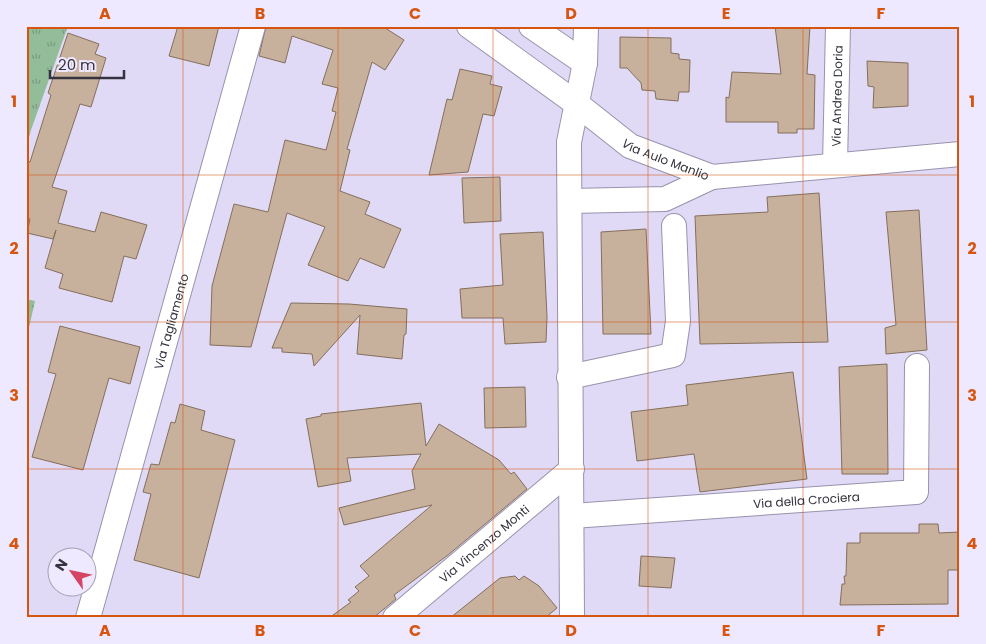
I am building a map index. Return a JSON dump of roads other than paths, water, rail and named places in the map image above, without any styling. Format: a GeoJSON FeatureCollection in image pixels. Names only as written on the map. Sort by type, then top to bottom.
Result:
{"type":"FeatureCollection","features":[{"type":"Feature","properties":{"kind":"street","name":"Via Tagliamento"},"geometry":{"type":"LineString","coordinates":[[88,618],[253,26]]}},
{"type":"Feature","properties":{"kind":"street","name":"Via Aulo Manlio"},"geometry":{"type":"LineString","coordinates":[[468,26],[577,104],[630,146],[712,177],[960,154]]}},
{"type":"Feature","properties":{"kind":"street"},"geometry":{"type":"LineString","coordinates":[[531,26],[585,63]]}},
{"type":"Feature","properties":{"kind":"street"},"geometry":{"type":"LineString","coordinates":[[572,618],[569,142],[585,63],[586,26]]}},
{"type":"Feature","properties":{"kind":"street","name":"Via Andrea Doria"},"geometry":{"type":"LineString","coordinates":[[835,166],[838,26]]}},
{"type":"Feature","properties":{"kind":"street"},"geometry":{"type":"LineString","coordinates":[[570,201],[665,199],[712,177]]}},
{"type":"Feature","properties":{"kind":"street"},"geometry":{"type":"LineString","coordinates":[[570,377],[673,355],[678,321],[674,226]]}},
{"type":"Feature","properties":{"kind":"street","name":"Via della Crociera"},"geometry":{"type":"LineString","coordinates":[[572,516],[916,492],[917,366]]}},
{"type":"Feature","properties":{"kind":"street","name":"Via Vincenzo Monti"},"geometry":{"type":"LineString","coordinates":[[395,618],[572,469]]}}]}
